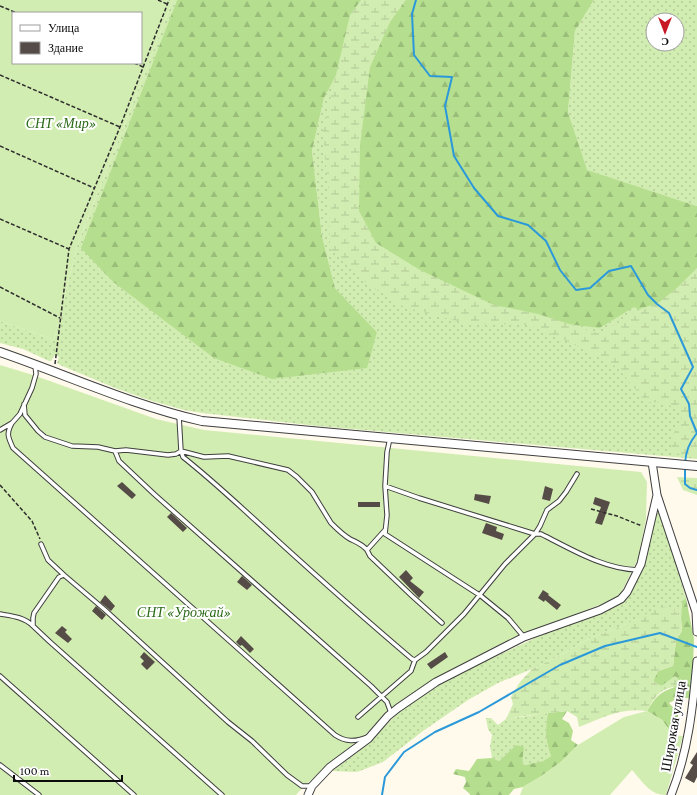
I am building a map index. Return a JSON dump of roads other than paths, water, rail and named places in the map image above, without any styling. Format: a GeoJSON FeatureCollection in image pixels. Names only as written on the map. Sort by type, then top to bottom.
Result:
{"type":"FeatureCollection","features":[{"type":"Feature","properties":{"kind":"street"},"geometry":{"type":"LineString","coordinates":[[0,352],[142,404],[179,416],[202,421],[694,466]]}},
{"type":"Feature","properties":{"kind":"street"},"geometry":{"type":"LineString","coordinates":[[652,462],[657,495],[696,612],[697,632]]}},
{"type":"Feature","properties":{"kind":"street"},"geometry":{"type":"LineString","coordinates":[[308,795],[312,786],[330,767],[358,747],[392,714],[436,682],[524,637],[611,605],[620,599],[627,592],[638,570],[650,529],[657,495]]}},
{"type":"Feature","properties":{"kind":"street","name":"Широкая улица"},"geometry":{"type":"LineString","coordinates":[[671,795],[685,752],[697,661]]}},
{"type":"Feature","properties":{"kind":"lane"},"geometry":{"type":"LineString","coordinates":[[35,364],[36,374],[32,388],[20,414],[12,423],[8,431],[8,438],[13,448],[335,735],[341,739],[350,741],[364,738],[374,733]]}},
{"type":"Feature","properties":{"kind":"lane"},"geometry":{"type":"LineString","coordinates":[[24,404],[25,415],[45,437],[72,446],[98,447],[115,452],[126,450],[168,455],[176,454],[181,451],[204,457],[228,456],[288,470],[312,492],[335,527],[349,538],[364,546],[370,556],[442,622]]}},
{"type":"Feature","properties":{"kind":"lane"},"geometry":{"type":"LineString","coordinates":[[179,416],[181,451],[183,457],[228,494],[276,540],[387,638],[415,660]]}},
{"type":"Feature","properties":{"kind":"lane"},"geometry":{"type":"LineString","coordinates":[[0,430],[12,423]]}},
{"type":"Feature","properties":{"kind":"lane"},"geometry":{"type":"LineString","coordinates":[[390,438],[387,452],[385,486],[387,514],[385,534],[480,595],[508,618],[524,637]]}},
{"type":"Feature","properties":{"kind":"lane"},"geometry":{"type":"LineString","coordinates":[[115,452],[119,462],[148,489],[382,696],[387,702],[392,714]]}},
{"type":"Feature","properties":{"kind":"lane"},"geometry":{"type":"LineString","coordinates":[[358,717],[411,671],[415,660],[434,644],[464,614],[505,564],[535,534],[547,510],[559,501],[577,474]]}},
{"type":"Feature","properties":{"kind":"lane"},"geometry":{"type":"LineString","coordinates":[[385,486],[535,534],[541,534],[604,563],[619,568],[638,570]]}},
{"type":"Feature","properties":{"kind":"lane"},"geometry":{"type":"LineString","coordinates":[[367,550],[386,528]]}},
{"type":"Feature","properties":{"kind":"lane"},"geometry":{"type":"LineString","coordinates":[[41,544],[48,560],[228,722],[252,741],[298,783],[302,786],[312,786]]}},
{"type":"Feature","properties":{"kind":"lane"},"geometry":{"type":"LineString","coordinates":[[33,626],[34,613],[59,577],[64,575]]}},
{"type":"Feature","properties":{"kind":"lane"},"geometry":{"type":"LineString","coordinates":[[0,614],[28,620],[50,642],[222,795]]}},
{"type":"Feature","properties":{"kind":"lane"},"geometry":{"type":"LineString","coordinates":[[0,676],[134,795]]}},
{"type":"Feature","properties":{"kind":"lane"},"geometry":{"type":"LineString","coordinates":[[0,765],[39,795]]}},
{"type":"Feature","properties":{"kind":"waterway"},"geometry":{"type":"LineString","coordinates":[[416,0],[412,14],[414,55],[430,76],[452,77],[445,106],[454,156],[474,188],[498,216],[528,225],[546,241],[560,270],[576,290],[590,288],[609,271],[631,266],[648,295],[669,313],[693,367],[681,389],[689,404],[690,416],[697,433],[688,447],[685,463]]}},
{"type":"Feature","properties":{"kind":"waterway"},"geometry":{"type":"LineString","coordinates":[[685,467],[685,484],[690,488],[697,490]]}},
{"type":"Feature","properties":{"kind":"waterway"},"geometry":{"type":"LineString","coordinates":[[382,795],[385,777],[404,752],[435,732],[479,712],[560,665],[605,646],[660,633],[697,647]]}},
{"type":"Feature","properties":{"kind":"park label","name":"СНТ «Мир»"},"geometry":{"type":"Point","coordinates":[61,123]}},
{"type":"Feature","properties":{"kind":"park label","name":"СНТ «Урожай»"},"geometry":{"type":"Point","coordinates":[184,612]}}]}
